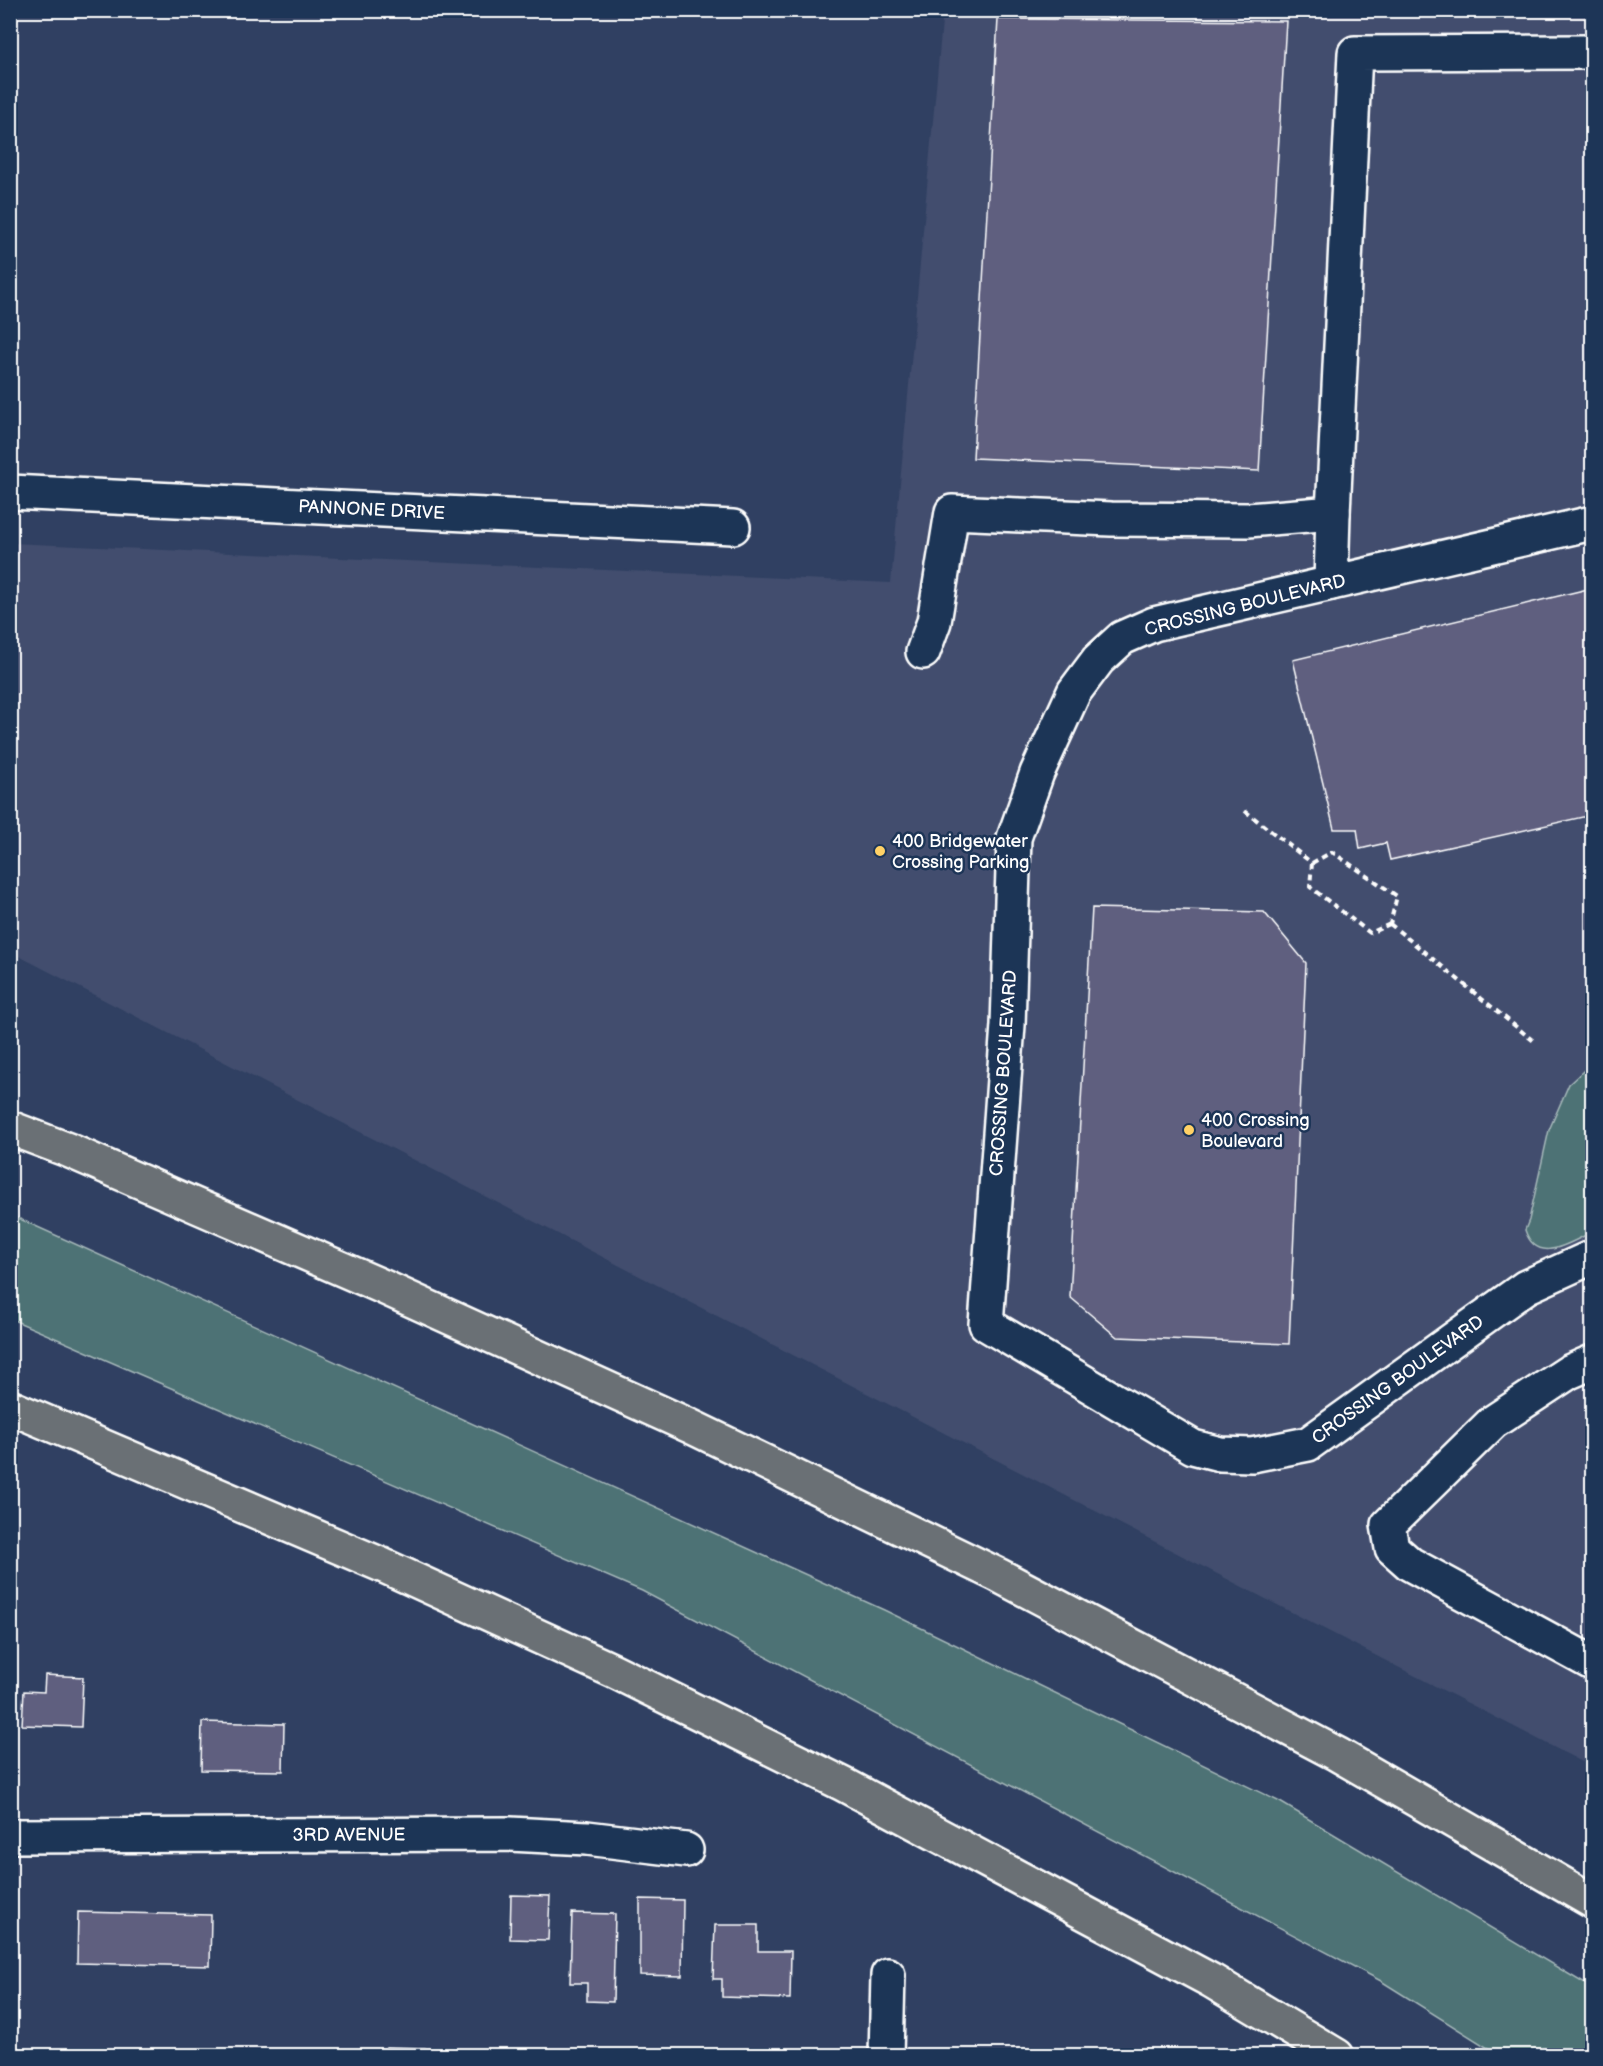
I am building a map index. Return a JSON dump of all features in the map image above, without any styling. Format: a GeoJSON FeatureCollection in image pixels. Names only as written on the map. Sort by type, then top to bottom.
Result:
{"type":"FeatureCollection","features":[{"type":"Feature","properties":{"kind":"highway"},"geometry":{"type":"LineString","coordinates":[[10,1128],[68,1150],[379,1285],[690,1426],[998,1575],[1337,1754],[1593,1901]]}},
{"type":"Feature","properties":{"kind":"highway"},"geometry":{"type":"LineString","coordinates":[[10,1407],[382,1565],[614,1671],[854,1789],[1212,1981],[1337,2055]]}},
{"type":"Feature","properties":{"kind":"street"},"geometry":{"type":"LineString","coordinates":[[1331,583],[1355,53],[1593,52]]}},
{"type":"Feature","properties":{"kind":"street","name":"PANNONE DRIVE"},"geometry":{"type":"LineString","coordinates":[[10,492],[733,527]]}},
{"type":"Feature","properties":{"kind":"street"},"geometry":{"type":"LineString","coordinates":[[923,652],[934,622],[952,512],[1111,519],[1237,520],[1333,513]]}},
{"type":"Feature","properties":{"kind":"street","name":"CROSSING BOULEVARD"},"geometry":{"type":"LineString","coordinates":[[1593,523],[1154,624],[1122,638],[1098,660],[1074,692],[1037,773],[1014,838],[1008,1025],[986,1324],[1193,1447],[1220,1454],[1252,1455],[1308,1444],[1526,1287],[1593,1257]]}},
{"type":"Feature","properties":{"kind":"street"},"geometry":{"type":"LineString","coordinates":[[1593,1362],[1569,1372],[1493,1422],[1388,1525],[1392,1548],[1410,1564],[1593,1663]]}},
{"type":"Feature","properties":{"kind":"street","name":"3RD AVENUE"},"geometry":{"type":"LineString","coordinates":[[10,1836],[510,1834],[587,1838],[686,1850]]}},
{"type":"Feature","properties":{"kind":"street"},"geometry":{"type":"LineString","coordinates":[[886,2055],[888,1975]]}},
{"type":"Feature","properties":{"kind":"path"},"geometry":{"type":"LineString","coordinates":[[1245,811],[1312,863]]}},
{"type":"Feature","properties":{"kind":"path"},"geometry":{"type":"LineString","coordinates":[[1312,863],[1332,852],[1397,896],[1390,924]]}},
{"type":"Feature","properties":{"kind":"path"},"geometry":{"type":"LineString","coordinates":[[1312,863],[1310,886],[1370,933],[1390,924]]}},
{"type":"Feature","properties":{"kind":"path"},"geometry":{"type":"LineString","coordinates":[[1390,924],[1536,1043]]}},
{"type":"Feature","properties":{"kind":"shaded area"},"geometry":{"type":"Polygon","coordinates":[[[943,11],[1592,11],[1592,1767],[11,952],[11,543],[891,583],[943,11]]]}},
{"type":"Feature","properties":{"kind":"green space"},"geometry":{"type":"Polygon","coordinates":[[[1592,1063],[1592,1232],[1554,1249],[1537,1247],[1530,1241],[1525,1230],[1549,1130],[1569,1084],[1592,1063]]]}},
{"type":"Feature","properties":{"kind":"green space"},"geometry":{"type":"Polygon","coordinates":[[[11,1215],[884,1610],[1280,1802],[1592,1988],[1592,2055],[1499,2055],[1381,1981],[642,1591],[11,1319],[11,1215]]]}},
{"type":"Feature","properties":{"kind":"building"},"geometry":{"type":"Polygon","coordinates":[[[998,19],[1286,21],[1259,471],[973,458],[998,19]]]}},
{"type":"Feature","properties":{"kind":"building"},"geometry":{"type":"Polygon","coordinates":[[[1592,588],[1592,815],[1390,860],[1386,843],[1360,849],[1357,829],[1334,829],[1293,660],[1592,588]]]}},
{"type":"Feature","properties":{"kind":"building","name":"400 Crossing Boulevard"},"geometry":{"type":"Polygon","coordinates":[[[1092,908],[1264,912],[1306,963],[1289,1344],[1117,1337],[1070,1297],[1092,908]]]}},
{"type":"Feature","properties":{"kind":"building"},"geometry":{"type":"Polygon","coordinates":[[[45,1675],[83,1677],[81,1727],[22,1725],[24,1691],[44,1692],[45,1675]]]}},
{"type":"Feature","properties":{"kind":"building"},"geometry":{"type":"Polygon","coordinates":[[[202,1722],[284,1724],[283,1771],[201,1770],[202,1722]]]}},
{"type":"Feature","properties":{"kind":"building"},"geometry":{"type":"Polygon","coordinates":[[[511,1895],[550,1896],[548,1940],[510,1939],[511,1895]]]}},
{"type":"Feature","properties":{"kind":"building"},"geometry":{"type":"Polygon","coordinates":[[[640,1899],[683,1900],[682,1976],[640,1975],[640,1899]]]}},
{"type":"Feature","properties":{"kind":"building"},"geometry":{"type":"Polygon","coordinates":[[[78,1912],[211,1915],[210,1966],[77,1963],[78,1912]]]}},
{"type":"Feature","properties":{"kind":"building"},"geometry":{"type":"Polygon","coordinates":[[[572,1913],[615,1914],[613,2002],[587,2001],[587,1983],[570,1983],[572,1913]]]}},
{"type":"Feature","properties":{"kind":"building"},"geometry":{"type":"Polygon","coordinates":[[[715,1925],[758,1925],[758,1951],[791,1951],[790,1999],[722,1997],[722,1979],[713,1979],[715,1925]]]}},
{"type":"Feature","properties":{"kind":"building"},"geometry":{"type":"Polygon","coordinates":[[[386,2047],[425,2048],[424,2056],[385,2056],[386,2047]]]}},
{"type":"Feature","properties":{"kind":"place","name":"400 Bridgewater Crossing Parking"},"geometry":{"type":"Point","coordinates":[880,851]}},
{"type":"Feature","properties":{"kind":"place","name":"400 Crossing Boulevard"},"geometry":{"type":"Point","coordinates":[1189,1130]}}]}
